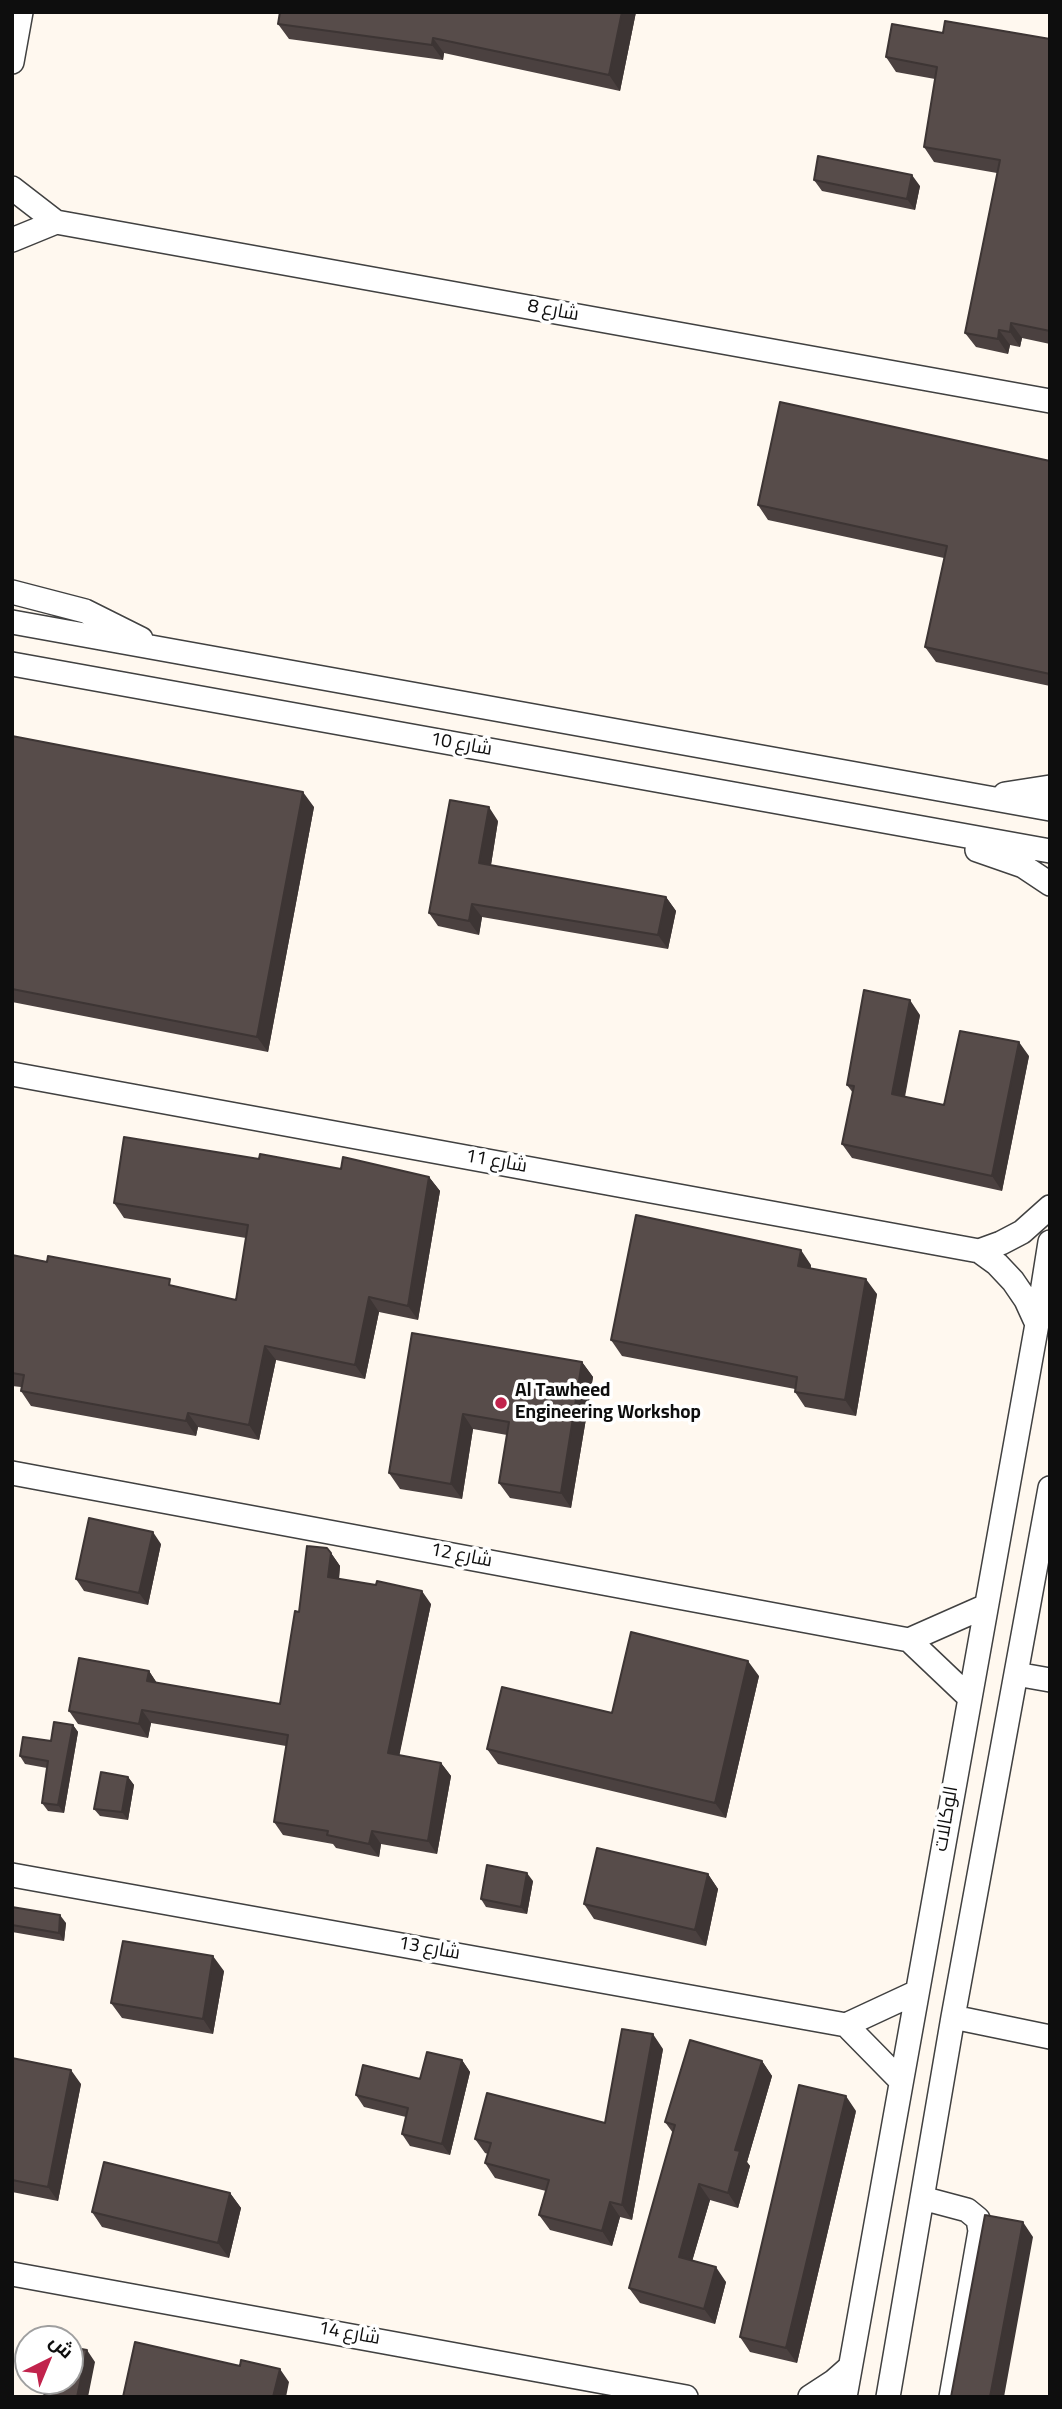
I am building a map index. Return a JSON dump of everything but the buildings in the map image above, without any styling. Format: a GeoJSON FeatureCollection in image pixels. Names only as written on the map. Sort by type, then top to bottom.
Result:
{"type":"FeatureCollection","features":[{"type":"Feature","properties":{"kind":"street"},"geometry":{"type":"LineString","coordinates":[[12,62],[21,12]]}},
{"type":"Feature","properties":{"kind":"street","name":"شارع 8"},"geometry":{"type":"LineString","coordinates":[[12,188],[56,222],[1050,401]]}},
{"type":"Feature","properties":{"kind":"street"},"geometry":{"type":"LineString","coordinates":[[12,240],[56,222]]}},
{"type":"Feature","properties":{"kind":"street"},"geometry":{"type":"LineString","coordinates":[[12,592],[85,611],[156,647]]}},
{"type":"Feature","properties":{"kind":"street"},"geometry":{"type":"LineString","coordinates":[[12,622],[1050,809]]}},
{"type":"Feature","properties":{"kind":"street","name":"شارع 10"},"geometry":{"type":"LineString","coordinates":[[19,668],[1050,851]]}},
{"type":"Feature","properties":{"kind":"street"},"geometry":{"type":"LineString","coordinates":[[974,795],[1014,793],[1050,787]]}},
{"type":"Feature","properties":{"kind":"street","name":"شارع 10"},"geometry":{"type":"LineString","coordinates":[[911,827],[1023,866],[1050,884]]}},
{"type":"Feature","properties":{"kind":"street","name":"شارع 11"},"geometry":{"type":"LineString","coordinates":[[12,1074],[979,1251],[997,1264],[1013,1281],[1037,1324]]}},
{"type":"Feature","properties":{"kind":"street"},"geometry":{"type":"LineString","coordinates":[[979,1251],[1022,1232],[1050,1207]]}},
{"type":"Feature","properties":{"kind":"street","name":"الوكالات"},"geometry":{"type":"LineString","coordinates":[[845,2397],[1050,1242]]}},
{"type":"Feature","properties":{"kind":"street","name":"شارع 12"},"geometry":{"type":"LineString","coordinates":[[12,1473],[909,1640]]}},
{"type":"Feature","properties":{"kind":"street"},"geometry":{"type":"LineString","coordinates":[[888,2397],[953,2017],[1050,1488]]}},
{"type":"Feature","properties":{"kind":"street"},"geometry":{"type":"LineString","coordinates":[[969,1697],[909,1640],[986,1606]]}},
{"type":"Feature","properties":{"kind":"street"},"geometry":{"type":"LineString","coordinates":[[1016,1674],[1050,1680]]}},
{"type":"Feature","properties":{"kind":"street","name":"شارع 13"},"geometry":{"type":"LineString","coordinates":[[12,1875],[846,2025]]}},
{"type":"Feature","properties":{"kind":"street"},"geometry":{"type":"LineString","coordinates":[[901,2081],[846,2025],[917,1992]]}},
{"type":"Feature","properties":{"kind":"street"},"geometry":{"type":"LineString","coordinates":[[953,2017],[1050,2037]]}},
{"type":"Feature","properties":{"kind":"street"},"geometry":{"type":"LineString","coordinates":[[922,2199],[967,2210],[978,2219],[980,2231],[951,2397]]}},
{"type":"Feature","properties":{"kind":"street","name":"شارع 14"},"geometry":{"type":"LineString","coordinates":[[12,2274],[678,2396]]}},
{"type":"Feature","properties":{"kind":"street"},"geometry":{"type":"LineString","coordinates":[[810,2397],[850,2367]]}},
{"type":"Feature","properties":{"kind":"place","name":"Al Tawheed Engineering Workshop"},"geometry":{"type":"Point","coordinates":[501,1403]}}]}
